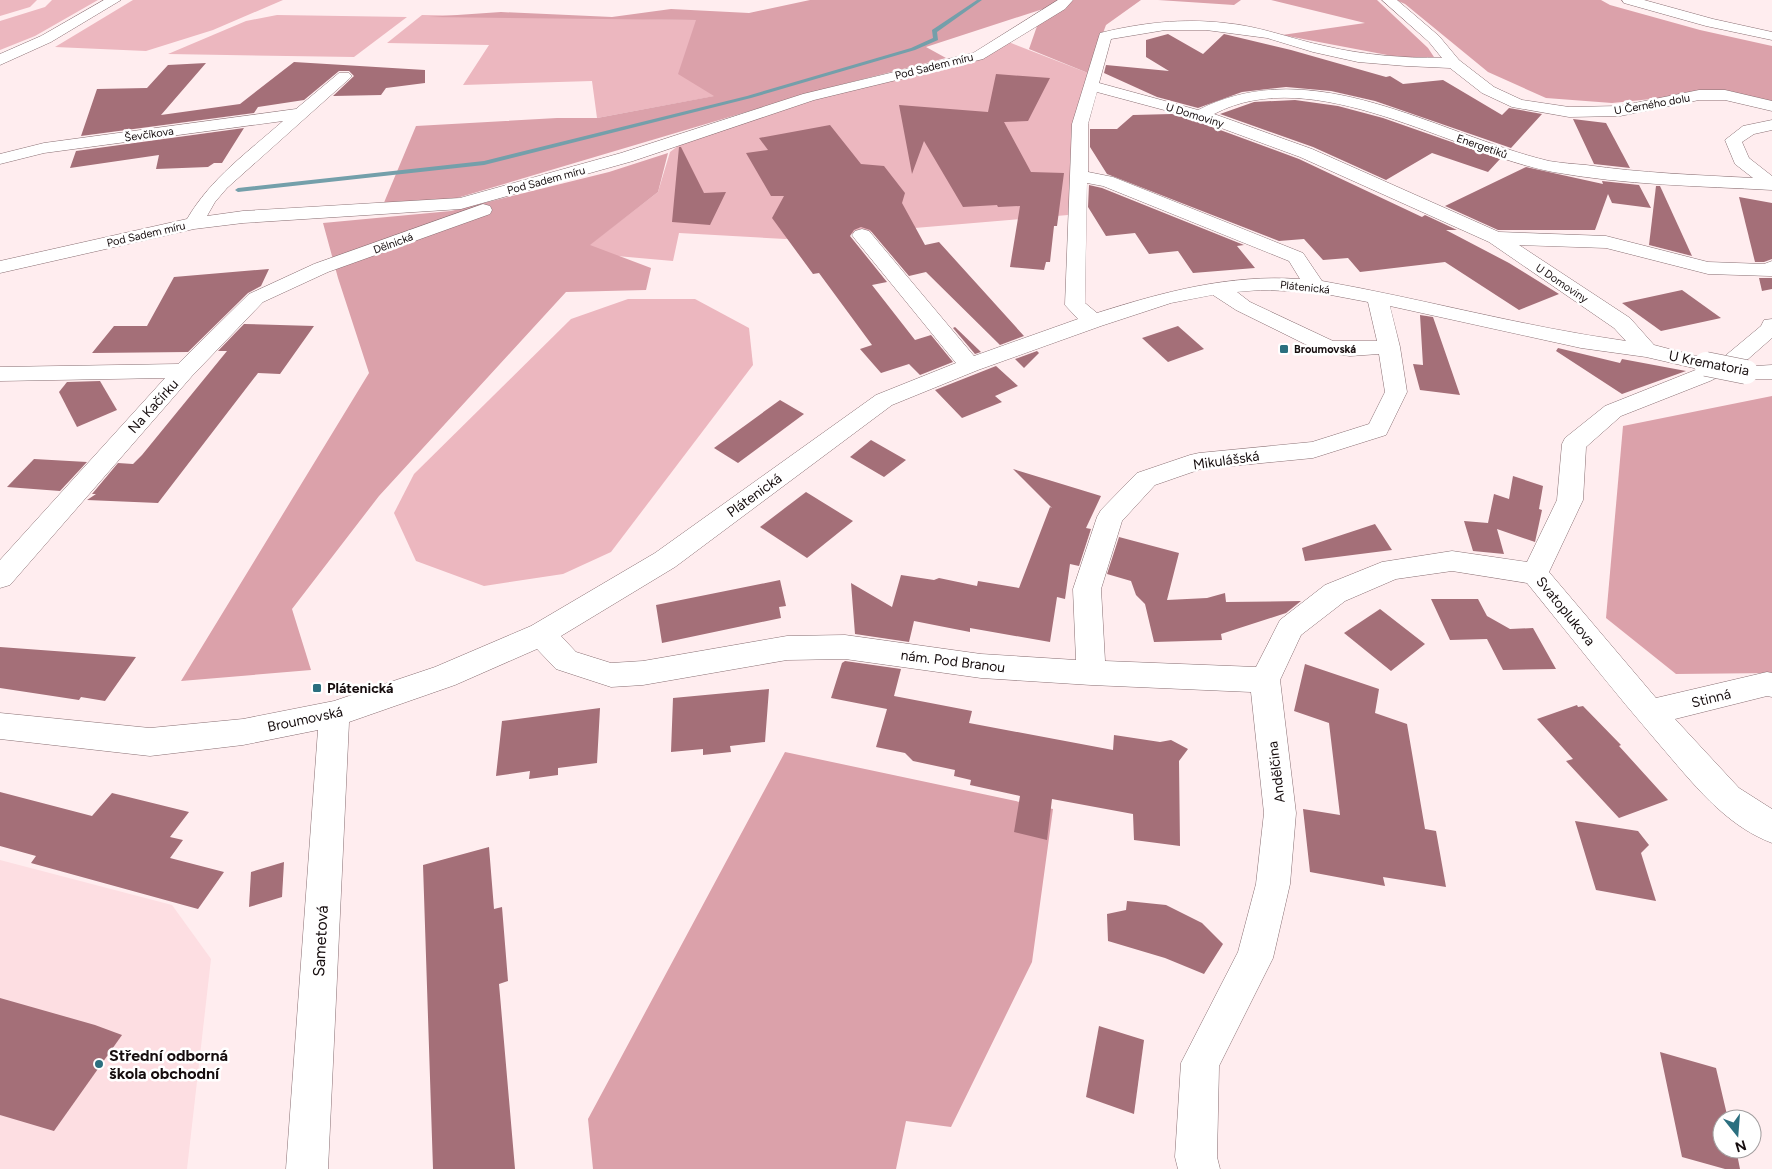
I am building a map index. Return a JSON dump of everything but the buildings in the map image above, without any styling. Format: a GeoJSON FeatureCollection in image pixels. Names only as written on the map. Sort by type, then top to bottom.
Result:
{"type":"FeatureCollection","features":[{"type":"Feature","properties":{"kind":"street"},"geometry":{"type":"LineString","coordinates":[[0,60],[46,40],[114,0]]}},
{"type":"Feature","properties":{"kind":"street","name":"Pod Sadem míru"},"geometry":{"type":"LineString","coordinates":[[0,267],[194,223],[243,217],[460,203],[627,157],[809,97],[978,56],[1060,6],[1066,0]]}},
{"type":"Feature","properties":{"kind":"street","name":"U Černého dolu"},"geometry":{"type":"LineString","coordinates":[[1389,0],[1434,39],[1454,63],[1488,90],[1518,104],[1569,112],[1620,111],[1699,95],[1725,95],[1772,106]]}},
{"type":"Feature","properties":{"kind":"street"},"geometry":{"type":"LineString","coordinates":[[1629,0],[1711,23],[1772,36]]}},
{"type":"Feature","properties":{"kind":"street"},"geometry":{"type":"LineString","coordinates":[[1648,0],[1716,19],[1772,31]]}},
{"type":"Feature","properties":{"kind":"street"},"geometry":{"type":"LineString","coordinates":[[1093,321],[1075,305],[1080,124],[1105,36],[1132,28],[1168,24],[1208,25],[1258,32],[1326,51],[1406,63],[1454,63]]}},
{"type":"Feature","properties":{"kind":"street"},"geometry":{"type":"LineString","coordinates":[[194,223],[207,200],[221,184],[298,114],[344,76]]}},
{"type":"Feature","properties":{"kind":"street","name":"U Domoviny"},"geometry":{"type":"LineString","coordinates":[[1092,86],[1200,115],[1306,153],[1496,238],[1622,323],[1646,350]]}},
{"type":"Feature","properties":{"kind":"street","name":"Energetiků"},"geometry":{"type":"LineString","coordinates":[[1200,115],[1227,102],[1249,96],[1274,94],[1304,95],[1335,99],[1380,109],[1506,155],[1547,166],[1618,175],[1772,185]]}},
{"type":"Feature","properties":{"kind":"street","name":"Ševčíkova"},"geometry":{"type":"LineString","coordinates":[[0,159],[44,148],[298,114]]}},
{"type":"Feature","properties":{"kind":"street"},"geometry":{"type":"LineString","coordinates":[[1772,125],[1749,130],[1732,140],[1742,160],[1772,185]]}},
{"type":"Feature","properties":{"kind":"street","name":"Dělnická"},"geometry":{"type":"LineString","coordinates":[[184,371],[256,298],[321,268],[627,157]]}},
{"type":"Feature","properties":{"kind":"street"},"geometry":{"type":"LineString","coordinates":[[1078,176],[1107,181],[1296,257],[1315,286]]}},
{"type":"Feature","properties":{"kind":"street"},"geometry":{"type":"LineString","coordinates":[[862,235],[970,365]]}},
{"type":"Feature","properties":{"kind":"street"},"geometry":{"type":"LineString","coordinates":[[1496,238],[1606,242],[1708,268],[1771,270]]}},
{"type":"Feature","properties":{"kind":"street","name":"Plátenická"},"geometry":{"type":"LineString","coordinates":[[541,634],[665,560],[884,400],[970,365],[1093,321],[1167,298],[1217,288],[1287,284],[1315,286],[1377,297],[1581,341],[1646,350]]}},
{"type":"Feature","properties":{"kind":"street"},"geometry":{"type":"LineString","coordinates":[[1217,288],[1243,306],[1329,347],[1350,350],[1388,348]]}},
{"type":"Feature","properties":{"kind":"street","name":"Mikulášská"},"geometry":{"type":"LineString","coordinates":[[1091,673],[1087,589],[1110,517],[1146,479],[1199,461],[1313,450],[1378,429],[1396,392],[1377,297]]}},
{"type":"Feature","properties":{"kind":"street","name":"Svatoplukova"},"geometry":{"type":"LineString","coordinates":[[1772,325],[1770,329],[1733,361],[1702,376],[1613,411],[1574,444],[1570,500],[1535,574],[1650,712],[1727,798],[1772,828]]}},
{"type":"Feature","properties":{"kind":"street","name":"U Krematoria"},"geometry":{"type":"LineString","coordinates":[[1646,350],[1746,372],[1772,372]]}},
{"type":"Feature","properties":{"kind":"street","name":"Na Kačírku"},"geometry":{"type":"LineString","coordinates":[[0,374],[184,371]]}},
{"type":"Feature","properties":{"kind":"street","name":"Na Kačírku"},"geometry":{"type":"LineString","coordinates":[[0,578],[184,371]]}},
{"type":"Feature","properties":{"kind":"street"},"geometry":{"type":"LineString","coordinates":[[1265,680],[1290,628],[1335,593],[1392,569],[1452,561],[1535,574]]}},
{"type":"Feature","properties":{"kind":"street","name":"nám. Pod Branou"},"geometry":{"type":"LineString","coordinates":[[541,634],[566,661],[611,675],[643,673],[787,648],[845,647],[981,666],[1091,673],[1265,680]]}},
{"type":"Feature","properties":{"kind":"street","name":"Broumovská"},"geometry":{"type":"LineString","coordinates":[[0,726],[150,742],[243,732],[334,714],[445,676],[541,634]]}},
{"type":"Feature","properties":{"kind":"street","name":"Andělčina"},"geometry":{"type":"LineString","coordinates":[[1200,1169],[1196,1157],[1200,1064],[1255,958],[1272,884],[1280,813],[1265,680]]}},
{"type":"Feature","properties":{"kind":"street","name":"Stinná"},"geometry":{"type":"LineString","coordinates":[[1650,712],[1766,684],[1772,686]]}},
{"type":"Feature","properties":{"kind":"street","name":"Sametová"},"geometry":{"type":"LineString","coordinates":[[308,1169],[334,714]]}},
{"type":"Feature","properties":{"kind":"shaded area"},"geometry":{"type":"Polygon","coordinates":[[[0,0],[37,0],[30,7],[0,16],[0,0]]]}},
{"type":"Feature","properties":{"kind":"shaded area"},"geometry":{"type":"Polygon","coordinates":[[[52,0],[98,0],[35,36],[0,50],[0,21],[45,7],[52,0]]]}},
{"type":"Feature","properties":{"kind":"shaded area"},"geometry":{"type":"Polygon","coordinates":[[[133,0],[283,0],[213,30],[146,51],[55,47],[133,0]]]}},
{"type":"Feature","properties":{"kind":"shaded area"},"geometry":{"type":"Polygon","coordinates":[[[810,0],[1141,0],[1106,25],[1088,73],[1029,49],[1043,9],[926,47],[946,58],[824,89],[457,198],[383,205],[416,126],[557,118],[597,118],[714,96],[678,74],[696,20],[428,17],[501,12],[612,17],[671,9],[749,13],[810,0]]]}},
{"type":"Feature","properties":{"kind":"shaded area"},"geometry":{"type":"Polygon","coordinates":[[[1158,0],[1241,0],[1234,5],[1158,0]]]}},
{"type":"Feature","properties":{"kind":"shaded area"},"geometry":{"type":"Polygon","coordinates":[[[1271,0],[1377,0],[1428,48],[1434,57],[1403,58],[1282,35],[1365,23],[1271,0]]]}},
{"type":"Feature","properties":{"kind":"shaded area"},"geometry":{"type":"Polygon","coordinates":[[[1396,0],[1601,0],[1610,5],[1700,30],[1772,46],[1772,103],[1730,91],[1612,103],[1546,98],[1488,72],[1405,4],[1396,0]]]}},
{"type":"Feature","properties":{"kind":"shaded area"},"geometry":{"type":"Polygon","coordinates":[[[277,15],[407,17],[354,57],[168,54],[246,21],[277,15]]]}},
{"type":"Feature","properties":{"kind":"shaded area"},"geometry":{"type":"Polygon","coordinates":[[[422,15],[696,20],[715,96],[597,118],[592,81],[463,85],[489,45],[387,43],[422,15]]]}},
{"type":"Feature","properties":{"kind":"shaded area"},"geometry":{"type":"Polygon","coordinates":[[[1006,41],[1088,73],[1068,215],[785,239],[679,233],[673,261],[583,253],[589,245],[658,192],[670,152],[682,143],[812,98],[960,63],[1006,41]]]}},
{"type":"Feature","properties":{"kind":"shaded area"},"geometry":{"type":"Polygon","coordinates":[[[668,153],[658,192],[590,245],[651,268],[646,290],[566,292],[379,496],[292,609],[311,670],[181,681],[369,373],[338,278],[323,223],[451,211],[609,172],[668,153]]]}},
{"type":"Feature","properties":{"kind":"shaded area"},"geometry":{"type":"Polygon","coordinates":[[[628,299],[695,299],[749,328],[753,365],[611,552],[563,574],[484,586],[416,561],[394,513],[414,474],[571,319],[628,299]]]}},
{"type":"Feature","properties":{"kind":"shaded area"},"geometry":{"type":"Polygon","coordinates":[[[1772,396],[1772,673],[1676,674],[1606,618],[1623,426],[1772,396]]]}},
{"type":"Feature","properties":{"kind":"shaded area"},"geometry":{"type":"Polygon","coordinates":[[[785,752],[1053,809],[1032,962],[951,1127],[906,1121],[896,1169],[593,1169],[588,1119],[785,752]]]}},
{"type":"Feature","properties":{"kind":"shaded area","name":"Střední odborná škola obchodní"},"geometry":{"type":"Polygon","coordinates":[[[0,860],[172,905],[211,959],[187,1169],[0,1169],[0,860]]]}},
{"type":"Feature","properties":{"kind":"waterway"},"geometry":{"type":"LineString","coordinates":[[238,190],[484,163],[749,97],[913,49],[936,39],[934,31],[980,0]]}},
{"type":"Feature","properties":{"kind":"place","name":"Broumovská"},"geometry":{"type":"Point","coordinates":[1284,349]}},
{"type":"Feature","properties":{"kind":"place","name":"Plátenická"},"geometry":{"type":"Point","coordinates":[317,688]}},
{"type":"Feature","properties":{"kind":"place","name":"Střední odborná škola obchodní"},"geometry":{"type":"Point","coordinates":[99,1064]}}]}
